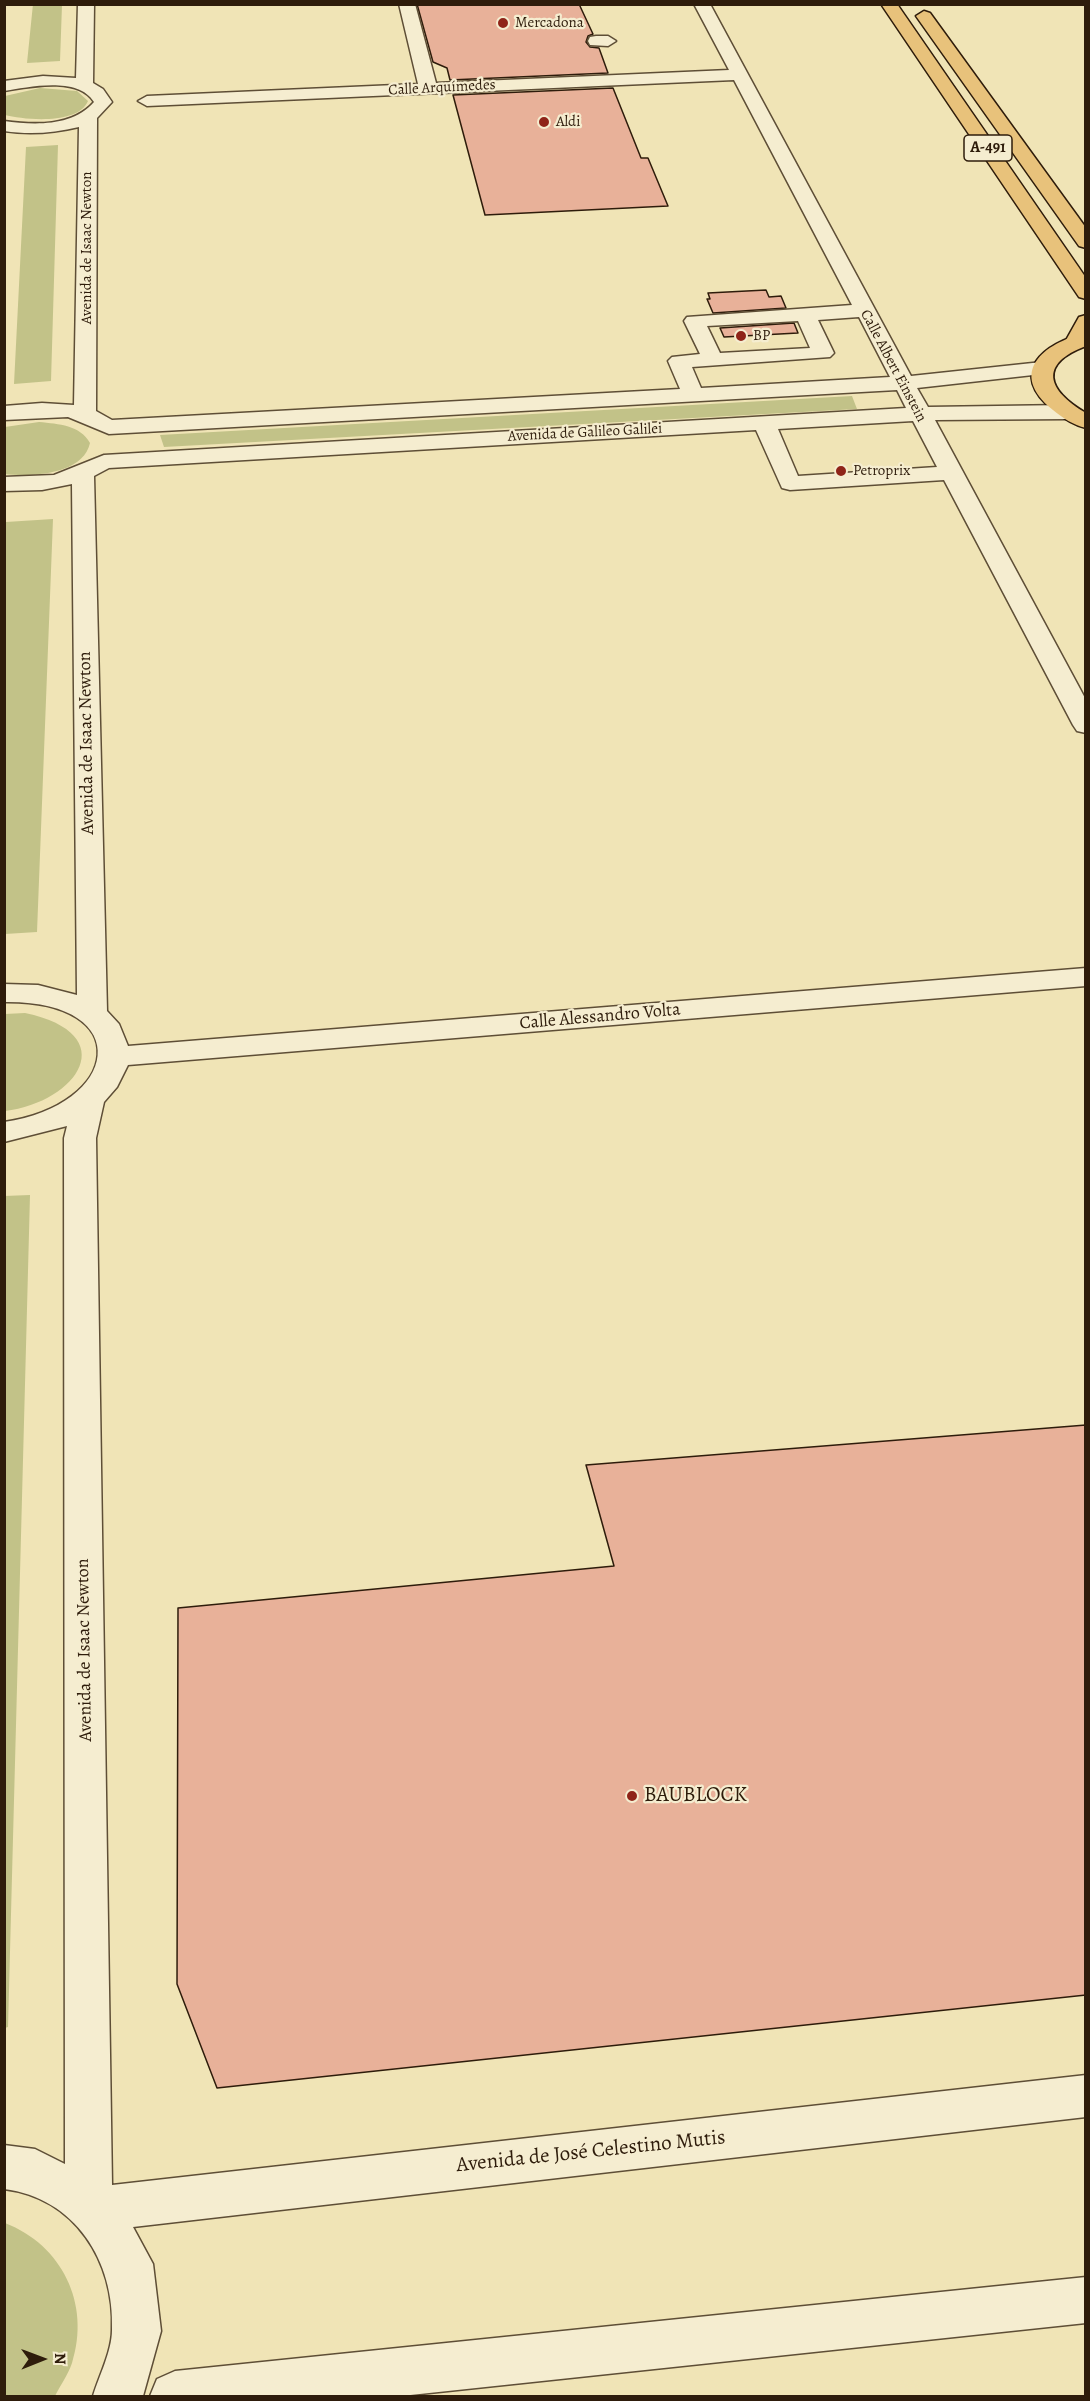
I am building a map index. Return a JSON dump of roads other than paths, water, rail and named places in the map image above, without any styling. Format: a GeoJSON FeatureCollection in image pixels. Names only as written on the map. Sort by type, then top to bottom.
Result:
{"type":"FeatureCollection","features":[{"type":"Feature","properties":{"kind":"main road","name":"A-491"},"geometry":{"type":"LineString","coordinates":[[889,4],[1086,293]]}},
{"type":"Feature","properties":{"kind":"main road","name":"A-491"},"geometry":{"type":"LineString","coordinates":[[916,4],[1086,242]]}},
{"type":"Feature","properties":{"kind":"main road"},"geometry":{"type":"LineString","coordinates":[[1076,417],[1049,398],[1041,383],[1042,368],[1053,354],[1080,340],[1086,321]]}},
{"type":"Feature","properties":{"kind":"street"},"geometry":{"type":"LineString","coordinates":[[84,86],[86,4]]}},
{"type":"Feature","properties":{"kind":"street"},"geometry":{"type":"LineString","coordinates":[[407,4],[431,70],[427,89]]}},
{"type":"Feature","properties":{"kind":"street","name":"Calle Albert Einstein"},"geometry":{"type":"LineString","coordinates":[[702,4],[738,75],[770,154],[863,311],[1086,725]]}},
{"type":"Feature","properties":{"kind":"street"},"geometry":{"type":"LineString","coordinates":[[616,62],[621,80]]}},
{"type":"Feature","properties":{"kind":"street","name":"Calle Arquímedes"},"geometry":{"type":"LineString","coordinates":[[107,104],[738,75]]}},
{"type":"Feature","properties":{"kind":"street"},"geometry":{"type":"LineString","coordinates":[[4,86],[43,81],[84,86],[107,104],[53,126],[4,126]]}},
{"type":"Feature","properties":{"kind":"street","name":"Calle Arquímedes"},"geometry":{"type":"LineString","coordinates":[[107,104],[147,101]]}},
{"type":"Feature","properties":{"kind":"street","name":"Avenida de Isaac Newton"},"geometry":{"type":"LineString","coordinates":[[85,415],[107,104]]}},
{"type":"Feature","properties":{"kind":"street"},"geometry":{"type":"LineString","coordinates":[[712,360],[694,321],[863,311]]}},
{"type":"Feature","properties":{"kind":"street"},"geometry":{"type":"LineString","coordinates":[[693,395],[679,362],[824,353],[805,314]]}},
{"type":"Feature","properties":{"kind":"street"},"geometry":{"type":"LineString","coordinates":[[800,355],[816,388]]}},
{"type":"Feature","properties":{"kind":"street","name":"Avenida de Galileo Galilei"},"geometry":{"type":"LineString","coordinates":[[109,427],[902,383],[1042,368]]}},
{"type":"Feature","properties":{"kind":"street"},"geometry":{"type":"LineString","coordinates":[[4,413],[61,410],[85,415],[109,427],[116,438],[114,450],[93,468]]}},
{"type":"Feature","properties":{"kind":"street","name":"Avenida de Galileo Galilei"},"geometry":{"type":"LineString","coordinates":[[4,484],[37,484],[93,468],[764,423],[918,414],[1076,417]]}},
{"type":"Feature","properties":{"kind":"street"},"geometry":{"type":"LineString","coordinates":[[764,423],[790,483],[950,473]]}},
{"type":"Feature","properties":{"kind":"street","name":"Avenida de Isaac Newton"},"geometry":{"type":"LineString","coordinates":[[92,1013],[93,468]]}},
{"type":"Feature","properties":{"kind":"street","name":"Calle Alessandro Volta"},"geometry":{"type":"LineString","coordinates":[[114,1057],[1086,977]]}},
{"type":"Feature","properties":{"kind":"street"},"geometry":{"type":"LineString","coordinates":[[4,993],[21,992],[60,998],[92,1013],[110,1033],[114,1057],[107,1079],[89,1099],[57,1119],[18,1131],[4,1132]]}},
{"type":"Feature","properties":{"kind":"street","name":"Avenida de Isaac Newton"},"geometry":{"type":"LineString","coordinates":[[89,1099],[80,1138],[92,2205]]}},
{"type":"Feature","properties":{"kind":"street","name":"Avenida de José Celestino Mutis"},"geometry":{"type":"LineString","coordinates":[[92,2205],[1086,2096]]}},
{"type":"Feature","properties":{"kind":"street"},"geometry":{"type":"LineString","coordinates":[[4,2167],[35,2171],[92,2205],[129,2264],[137,2331],[118,2397]]}},
{"type":"Feature","properties":{"kind":"street"},"geometry":{"type":"LineString","coordinates":[[175,2397],[1086,2300]]}},
{"type":"Feature","properties":{"kind":"place","name":"Mercadona"},"geometry":{"type":"Point","coordinates":[503,23]}},
{"type":"Feature","properties":{"kind":"place","name":"Aldi"},"geometry":{"type":"Point","coordinates":[544,122]}},
{"type":"Feature","properties":{"kind":"place","name":"BP"},"geometry":{"type":"Point","coordinates":[741,336]}},
{"type":"Feature","properties":{"kind":"place","name":"Petroprix"},"geometry":{"type":"Point","coordinates":[841,471]}},
{"type":"Feature","properties":{"kind":"place","name":"BAUBLOCK"},"geometry":{"type":"Point","coordinates":[632,1796]}}]}
